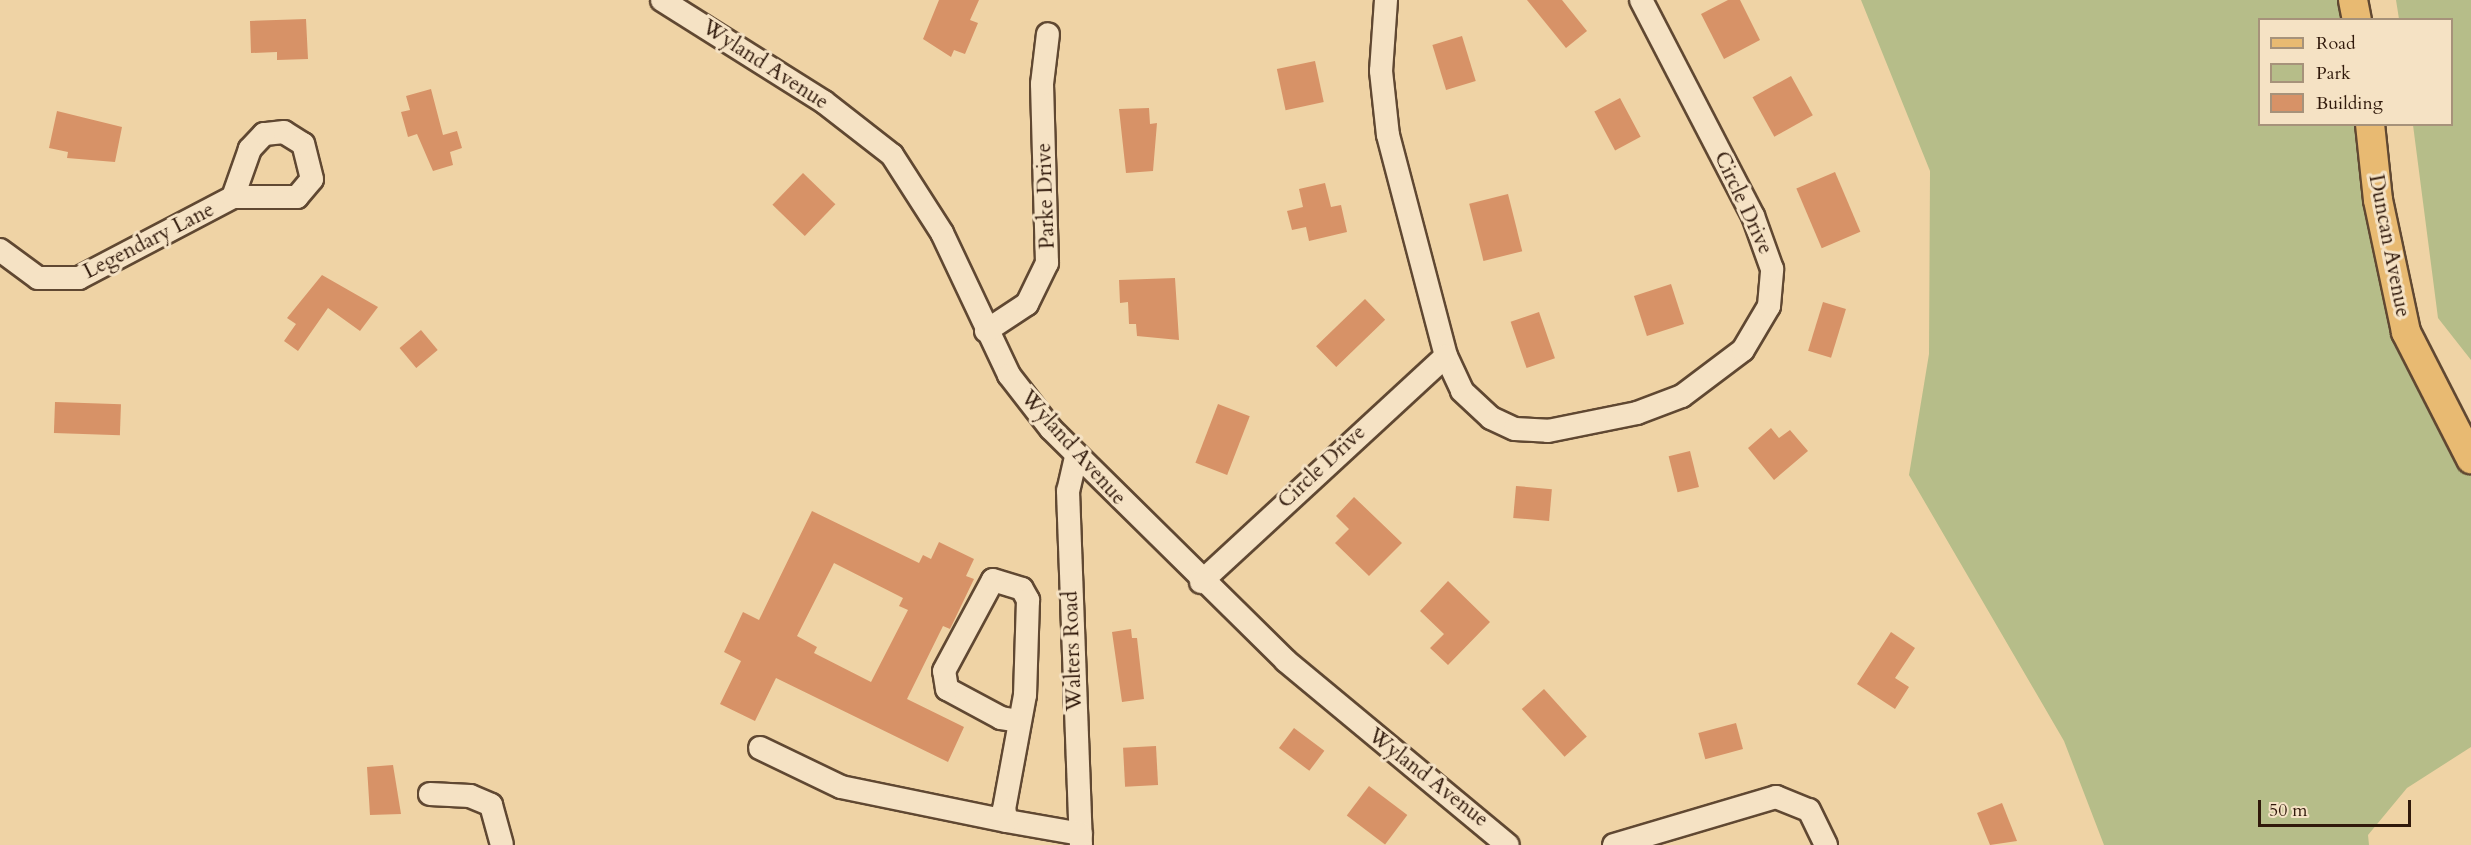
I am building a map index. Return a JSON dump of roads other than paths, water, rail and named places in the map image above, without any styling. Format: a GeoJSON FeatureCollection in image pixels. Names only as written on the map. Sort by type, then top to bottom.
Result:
{"type":"FeatureCollection","features":[{"type":"Feature","properties":{"kind":"main road"},"geometry":{"type":"LineString","coordinates":[[2353,0],[2357,18]]}},
{"type":"Feature","properties":{"kind":"main road","name":"Duncan Avenue"},"geometry":{"type":"LineString","coordinates":[[2370,126],[2378,201],[2406,332],[2471,459]]}},
{"type":"Feature","properties":{"kind":"street","name":"Wyland Avenue"},"geometry":{"type":"LineString","coordinates":[[662,0],[824,102],[892,155],[942,233],[986,331],[1010,375],[1076,457],[1201,582],[1338,707],[1508,845]]}},
{"type":"Feature","properties":{"kind":"street","name":"Circle Drive"},"geometry":{"type":"LineString","coordinates":[[1386,0],[1381,71],[1388,135],[1446,356],[1462,391],[1491,418],[1515,429],[1548,431],[1637,413],[1682,396],[1728,364],[1763,322],[1772,283],[1767,248],[1641,0]]}},
{"type":"Feature","properties":{"kind":"street","name":"Parke Drive"},"geometry":{"type":"LineString","coordinates":[[986,331],[1027,304],[1047,262],[1042,84],[1048,34]]}},
{"type":"Feature","properties":{"kind":"street","name":"Legendary Lane"},"geometry":{"type":"LineString","coordinates":[[0,250],[38,278],[79,278],[233,197]]}},
{"type":"Feature","properties":{"kind":"street","name":"Circle Drive"},"geometry":{"type":"LineString","coordinates":[[1201,582],[1446,356]]}},
{"type":"Feature","properties":{"kind":"street","name":"Walters Road"},"geometry":{"type":"LineString","coordinates":[[1076,457],[1068,491],[1081,839]]}},
{"type":"Feature","properties":{"kind":"street"},"geometry":{"type":"LineString","coordinates":[[1007,821],[1004,809],[1019,721],[1028,600],[1022,589],[993,580],[944,671],[947,689],[1001,717],[1019,721]]}},
{"type":"Feature","properties":{"kind":"street"},"geometry":{"type":"LineString","coordinates":[[760,748],[840,787],[1007,821],[1081,839]]}},
{"type":"Feature","properties":{"kind":"street"},"geometry":{"type":"LineString","coordinates":[[430,794],[470,796],[491,805],[502,845]]}},
{"type":"Feature","properties":{"kind":"street"},"geometry":{"type":"LineString","coordinates":[[1614,845],[1776,797],[1809,810],[1826,845]]}}]}
